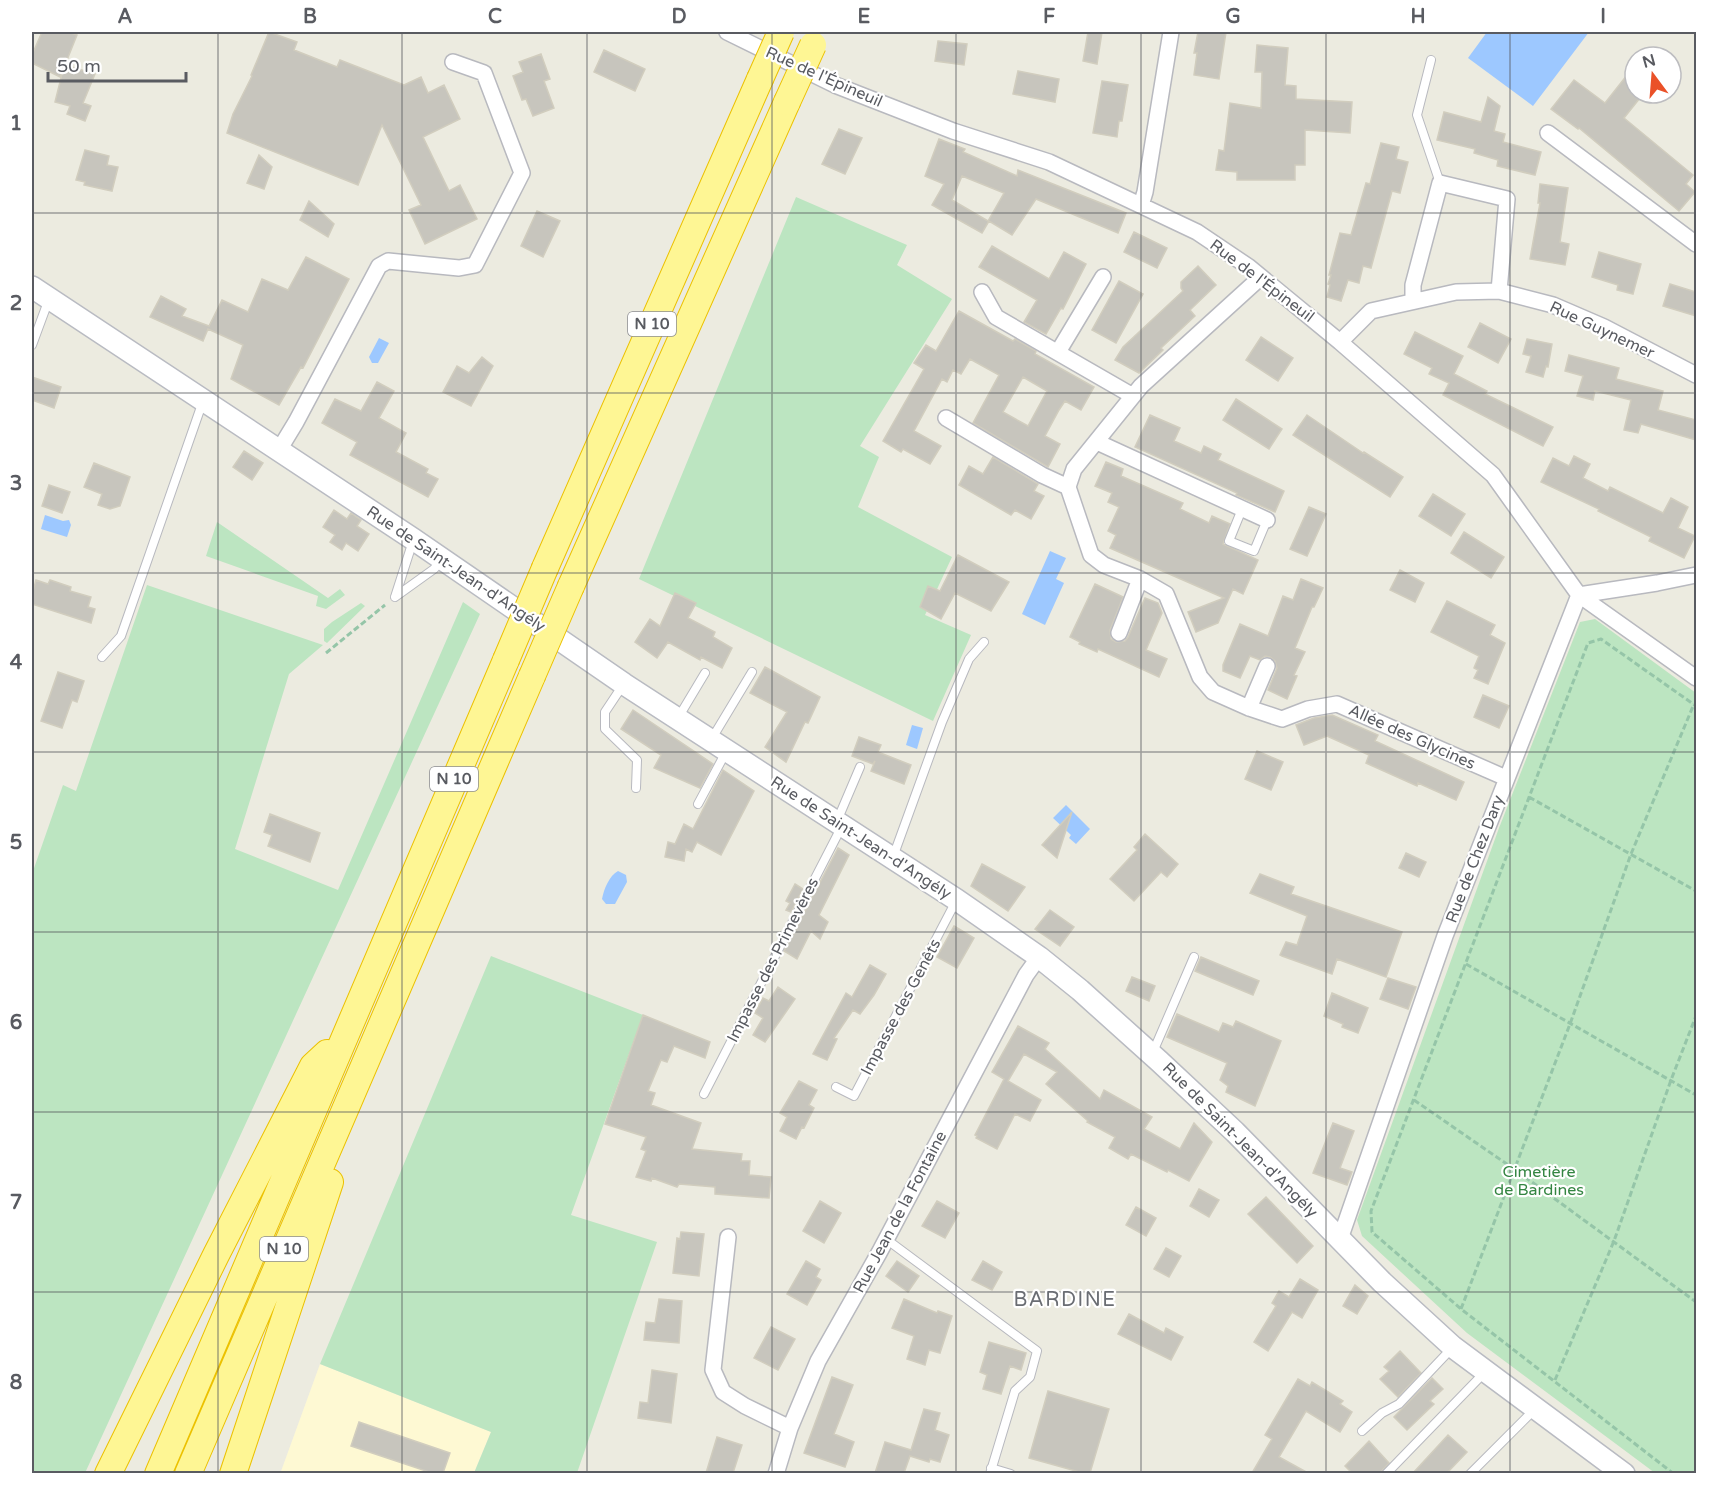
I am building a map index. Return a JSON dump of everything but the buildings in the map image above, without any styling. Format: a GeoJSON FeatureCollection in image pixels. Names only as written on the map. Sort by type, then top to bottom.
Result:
{"type":"FeatureCollection","features":[{"type":"Feature","properties":{"kind":"highway","name":"N 10"},"geometry":{"type":"LineString","coordinates":[[158,1473],[545,568],[781,32]]}},
{"type":"Feature","properties":{"kind":"highway","name":"N 10"},"geometry":{"type":"LineString","coordinates":[[188,1473],[571,586],[816,38]]}},
{"type":"Feature","properties":{"kind":"highway"},"geometry":{"type":"LineString","coordinates":[[233,1473],[381,1025]]}},
{"type":"Feature","properties":{"kind":"highway"},"geometry":{"type":"LineString","coordinates":[[108,1473],[313,1065],[343,1039]]}},
{"type":"Feature","properties":{"kind":"main road","name":"Rue de Saint-Jean-d'Angély"},"geometry":{"type":"LineString","coordinates":[[40,293],[413,539],[624,684],[957,900],[1039,957],[1152,1054],[1235,1132],[1382,1282],[1453,1347],[1624,1473]]}},
{"type":"Feature","properties":{"kind":"street","name":"Rue de l'Épineuil"},"geometry":{"type":"LineString","coordinates":[[727,32],[835,85],[953,131],[1049,162],[1197,232],[1261,278],[1340,342],[1493,475],[1579,595],[1696,678]]}},
{"type":"Feature","properties":{"kind":"street"},"geometry":{"type":"LineString","coordinates":[[1141,205],[1172,32]]}},
{"type":"Feature","properties":{"kind":"street"},"geometry":{"type":"LineString","coordinates":[[279,450],[379,266],[388,261],[459,268],[475,265],[522,174],[484,73],[453,62]]}},
{"type":"Feature","properties":{"kind":"street"},"geometry":{"type":"LineString","coordinates":[[1548,133],[1696,244]]}},
{"type":"Feature","properties":{"kind":"street"},"geometry":{"type":"LineString","coordinates":[[1413,301],[1413,285],[1440,183],[1507,199],[1499,291]]}},
{"type":"Feature","properties":{"kind":"street"},"geometry":{"type":"LineString","coordinates":[[1058,352],[1103,277]]}},
{"type":"Feature","properties":{"kind":"street"},"geometry":{"type":"LineString","coordinates":[[946,418],[1042,475],[1068,487],[1074,469],[1141,386],[1261,278]]}},
{"type":"Feature","properties":{"kind":"street","name":"Rue Guynemer"},"geometry":{"type":"LineString","coordinates":[[1340,342],[1371,311],[1456,292],[1499,291],[1552,305],[1604,327],[1696,375]]}},
{"type":"Feature","properties":{"kind":"street"},"geometry":{"type":"LineString","coordinates":[[982,292],[996,316],[1133,396]]}},
{"type":"Feature","properties":{"kind":"street"},"geometry":{"type":"LineString","coordinates":[[1097,442],[1267,520]]}},
{"type":"Feature","properties":{"kind":"street","name":"Allée des Glycines"},"geometry":{"type":"LineString","coordinates":[[1068,487],[1091,555],[1104,565],[1140,579],[1166,594],[1200,677],[1213,692],[1282,719],[1308,709],[1337,704],[1506,778]]}},
{"type":"Feature","properties":{"kind":"street"},"geometry":{"type":"LineString","coordinates":[[1579,595],[1696,575]]}},
{"type":"Feature","properties":{"kind":"street"},"geometry":{"type":"LineString","coordinates":[[1119,633],[1140,579]]}},
{"type":"Feature","properties":{"kind":"street","name":"Rue de Chez Dary"},"geometry":{"type":"LineString","coordinates":[[1340,1239],[1445,936],[1579,595]]}},
{"type":"Feature","properties":{"kind":"street"},"geometry":{"type":"LineString","coordinates":[[1249,708],[1267,666]]}},
{"type":"Feature","properties":{"kind":"street","name":"Rue Jean de la Fontaine"},"geometry":{"type":"LineString","coordinates":[[776,1473],[790,1428],[818,1361],[886,1239],[1026,975],[1039,957]]}},
{"type":"Feature","properties":{"kind":"street"},"geometry":{"type":"LineString","coordinates":[[728,1237],[713,1370],[723,1392],[745,1406],[790,1428]]}},
{"type":"Feature","properties":{"kind":"lane"},"geometry":{"type":"LineString","coordinates":[[1431,60],[1417,115],[1440,183]]}},
{"type":"Feature","properties":{"kind":"lane"},"geometry":{"type":"LineString","coordinates":[[32,345],[40,293]]}},
{"type":"Feature","properties":{"kind":"lane"},"geometry":{"type":"LineString","coordinates":[[102,657],[121,636],[203,400]]}},
{"type":"Feature","properties":{"kind":"lane"},"geometry":{"type":"LineString","coordinates":[[1242,509],[1229,541],[1254,551],[1267,520]]}},
{"type":"Feature","properties":{"kind":"lane"},"geometry":{"type":"LineString","coordinates":[[395,597],[413,539]]}},
{"type":"Feature","properties":{"kind":"lane"},"geometry":{"type":"LineString","coordinates":[[395,597],[434,569],[442,559]]}},
{"type":"Feature","properties":{"kind":"lane"},"geometry":{"type":"LineString","coordinates":[[893,858],[942,722],[969,659],[984,642]]}},
{"type":"Feature","properties":{"kind":"lane"},"geometry":{"type":"LineString","coordinates":[[698,804],[718,746],[752,672]]}},
{"type":"Feature","properties":{"kind":"lane"},"geometry":{"type":"LineString","coordinates":[[677,719],[705,673]]}},
{"type":"Feature","properties":{"kind":"lane"},"geometry":{"type":"LineString","coordinates":[[624,684],[605,712],[606,729],[637,760],[636,788]]}},
{"type":"Feature","properties":{"kind":"lane","name":"Impasse des Primevères"},"geometry":{"type":"LineString","coordinates":[[704,1094],[839,824],[860,767]]}},
{"type":"Feature","properties":{"kind":"lane","name":"Impasse des Genêts"},"geometry":{"type":"LineString","coordinates":[[836,1087],[854,1096],[957,900]]}},
{"type":"Feature","properties":{"kind":"lane"},"geometry":{"type":"LineString","coordinates":[[1152,1054],[1194,957]]}},
{"type":"Feature","properties":{"kind":"lane"},"geometry":{"type":"LineString","coordinates":[[886,1239],[1037,1351],[1030,1377],[1015,1391],[990,1471],[1011,1473]]}},
{"type":"Feature","properties":{"kind":"lane"},"geometry":{"type":"LineString","coordinates":[[1362,1431],[1382,1413],[1399,1404],[1453,1347]]}},
{"type":"Feature","properties":{"kind":"lane"},"geometry":{"type":"LineString","coordinates":[[1386,1473],[1485,1372]]}},
{"type":"Feature","properties":{"kind":"lane"},"geometry":{"type":"LineString","coordinates":[[1470,1473],[1535,1409]]}},
{"type":"Feature","properties":{"kind":"path"},"geometry":{"type":"LineString","coordinates":[[326,653],[395,597]]}},
{"type":"Feature","properties":{"kind":"path"},"geometry":{"type":"LineString","coordinates":[[1461,1309],[1570,1024],[1631,854],[1695,705],[1601,639],[1588,643],[1371,1211],[1372,1232],[1461,1309],[1674,1473]]}},
{"type":"Feature","properties":{"kind":"path"},"geometry":{"type":"LineString","coordinates":[[1529,797],[1696,891]]}},
{"type":"Feature","properties":{"kind":"path"},"geometry":{"type":"LineString","coordinates":[[1466,964],[1696,1095]]}},
{"type":"Feature","properties":{"kind":"path"},"geometry":{"type":"LineString","coordinates":[[1555,1380],[1614,1241],[1696,1016]]}},
{"type":"Feature","properties":{"kind":"path"},"geometry":{"type":"LineString","coordinates":[[1414,1100],[1514,1169],[1696,1302]]}},
{"type":"Feature","properties":{"kind":"shaded area"},"geometry":{"type":"Polygon","coordinates":[[[320,1364],[491,1432],[474,1473],[280,1474],[320,1364]]]}},
{"type":"Feature","properties":{"kind":"green space"},"geometry":{"type":"Polygon","coordinates":[[[796,197],[907,245],[897,265],[952,299],[860,446],[879,457],[858,507],[952,557],[925,615],[971,635],[933,721],[639,579],[796,197]]]}},
{"type":"Feature","properties":{"kind":"green space"},"geometry":{"type":"Polygon","coordinates":[[[217,522],[328,598],[340,589],[345,595],[326,609],[316,606],[318,596],[206,556],[217,522]]]}},
{"type":"Feature","properties":{"kind":"green space"},"geometry":{"type":"Polygon","coordinates":[[[147,585],[323,645],[289,674],[235,849],[338,890],[463,602],[480,614],[85,1473],[32,1473],[32,874],[63,785],[76,791],[147,585]]]}},
{"type":"Feature","properties":{"kind":"green space"},"geometry":{"type":"Polygon","coordinates":[[[361,603],[365,606],[327,643],[324,641],[324,629],[361,603]]]}},
{"type":"Feature","properties":{"kind":"green space","name":"Cimetière de Bardines"},"geometry":{"type":"Polygon","coordinates":[[[1595,619],[1696,693],[1696,1473],[1655,1473],[1467,1333],[1362,1236],[1357,1220],[1499,828],[1580,622],[1595,619]]]}},
{"type":"Feature","properties":{"kind":"green space"},"geometry":{"type":"Polygon","coordinates":[[[491,956],[643,1015],[571,1215],[657,1242],[577,1473],[474,1473],[491,1432],[320,1364],[491,956]]]}},
{"type":"Feature","properties":{"kind":"water"},"geometry":{"type":"Polygon","coordinates":[[[1487,32],[1589,32],[1533,106],[1468,58],[1487,32]]]}},
{"type":"Feature","properties":{"kind":"water"},"geometry":{"type":"Polygon","coordinates":[[[379,338],[389,343],[378,363],[372,363],[369,357],[379,338]]]}},
{"type":"Feature","properties":{"kind":"water"},"geometry":{"type":"Polygon","coordinates":[[[45,515],[63,521],[69,520],[71,525],[67,537],[41,529],[45,515]]]}},
{"type":"Feature","properties":{"kind":"water"},"geometry":{"type":"Polygon","coordinates":[[[1050,551],[1066,558],[1056,579],[1064,583],[1045,625],[1022,614],[1050,551]]]}},
{"type":"Feature","properties":{"kind":"water"},"geometry":{"type":"Polygon","coordinates":[[[912,725],[923,728],[917,749],[906,745],[912,725]]]}},
{"type":"Feature","properties":{"kind":"water"},"geometry":{"type":"Polygon","coordinates":[[[1066,805],[1090,829],[1076,844],[1069,838],[1071,835],[1053,818],[1066,805]]]}},
{"type":"Feature","properties":{"kind":"water"},"geometry":{"type":"Polygon","coordinates":[[[618,871],[626,875],[627,882],[615,904],[606,904],[602,899],[604,891],[610,879],[618,871]]]}},
{"type":"Feature","properties":{"kind":"district","name":"BARDINE"},"geometry":{"type":"Point","coordinates":[1065,1300]}}]}
